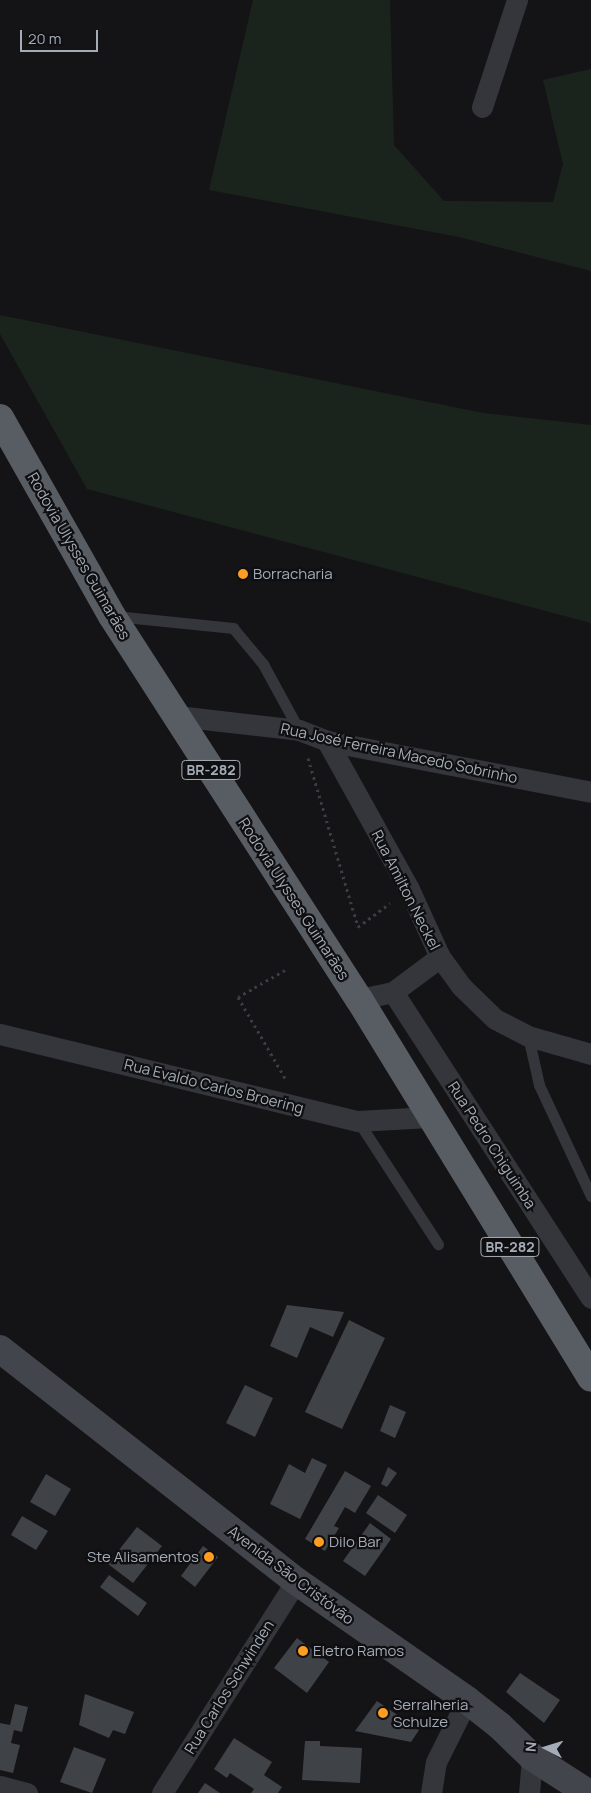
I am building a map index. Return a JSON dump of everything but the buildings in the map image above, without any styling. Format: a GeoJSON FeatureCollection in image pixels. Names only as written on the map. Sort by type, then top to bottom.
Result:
{"type":"FeatureCollection","features":[{"type":"Feature","properties":{"kind":"highway","name":"Rodovia Ulysses Guimarães"},"geometry":{"type":"LineString","coordinates":[[0,418],[112,616],[359,998],[429,1117],[591,1378]]}},
{"type":"Feature","properties":{"kind":"main road","name":"Avenida São Cristóvão"},"geometry":{"type":"LineString","coordinates":[[0,1349],[296,1581],[467,1700],[500,1726],[532,1757],[589,1792]]}},
{"type":"Feature","properties":{"kind":"street"},"geometry":{"type":"LineString","coordinates":[[482,107],[516,0]]}},
{"type":"Feature","properties":{"kind":"street","name":"Rua José Ferreira Macedo Sobrinho"},"geometry":{"type":"LineString","coordinates":[[177,716],[299,730],[327,740],[591,792]]}},
{"type":"Feature","properties":{"kind":"street","name":"Rua Amilton Neckel"},"geometry":{"type":"LineString","coordinates":[[327,740],[409,889],[440,957],[393,992],[359,998]]}},
{"type":"Feature","properties":{"kind":"street"},"geometry":{"type":"LineString","coordinates":[[440,957],[477,1003],[495,1019],[528,1036],[591,1054]]}},
{"type":"Feature","properties":{"kind":"street","name":"Rua Pedro Chiguimba"},"geometry":{"type":"LineString","coordinates":[[393,992],[591,1298]]}},
{"type":"Feature","properties":{"kind":"street","name":"Rua Evaldo Carlos Broering"},"geometry":{"type":"LineString","coordinates":[[0,1034],[358,1121],[429,1117]]}},
{"type":"Feature","properties":{"kind":"street","name":"Rua Carlos Schwinden"},"geometry":{"type":"LineString","coordinates":[[162,1793],[296,1581]]}},
{"type":"Feature","properties":{"kind":"street"},"geometry":{"type":"LineString","coordinates":[[431,1793],[436,1762],[467,1700]]}},
{"type":"Feature","properties":{"kind":"street"},"geometry":{"type":"LineString","coordinates":[[529,1793],[532,1757]]}},
{"type":"Feature","properties":{"kind":"street"},"geometry":{"type":"LineString","coordinates":[[0,1786],[27,1793]]}},
{"type":"Feature","properties":{"kind":"lane"},"geometry":{"type":"LineString","coordinates":[[112,616],[233,628],[263,664],[299,730]]}},
{"type":"Feature","properties":{"kind":"lane"},"geometry":{"type":"LineString","coordinates":[[528,1036],[539,1085],[591,1196]]}},
{"type":"Feature","properties":{"kind":"lane"},"geometry":{"type":"LineString","coordinates":[[358,1121],[438,1244]]}},
{"type":"Feature","properties":{"kind":"path"},"geometry":{"type":"LineString","coordinates":[[299,730],[358,927],[409,889]]}},
{"type":"Feature","properties":{"kind":"path"},"geometry":{"type":"LineString","coordinates":[[284,970],[238,997],[302,1107]]}},
{"type":"Feature","properties":{"kind":"shaded area"},"geometry":{"type":"Polygon","coordinates":[[[253,0],[390,0],[394,145],[444,201],[553,202],[563,164],[543,80],[591,69],[591,271],[459,237],[209,190],[253,0]]]}},
{"type":"Feature","properties":{"kind":"shaded area"},"geometry":{"type":"Polygon","coordinates":[[[0,315],[483,413],[591,425],[591,623],[87,489],[0,334],[0,315]]]}},
{"type":"Feature","properties":{"kind":"place","name":"Borracharia"},"geometry":{"type":"Point","coordinates":[243,574]}},
{"type":"Feature","properties":{"kind":"place","name":"Dilo Bar"},"geometry":{"type":"Point","coordinates":[319,1542]}},
{"type":"Feature","properties":{"kind":"place","name":"Ste Alisamentos"},"geometry":{"type":"Point","coordinates":[209,1557]}},
{"type":"Feature","properties":{"kind":"place","name":"Eletro Ramos"},"geometry":{"type":"Point","coordinates":[303,1651]}},
{"type":"Feature","properties":{"kind":"place","name":"Serralheria Schulze"},"geometry":{"type":"Point","coordinates":[383,1713]}}]}
